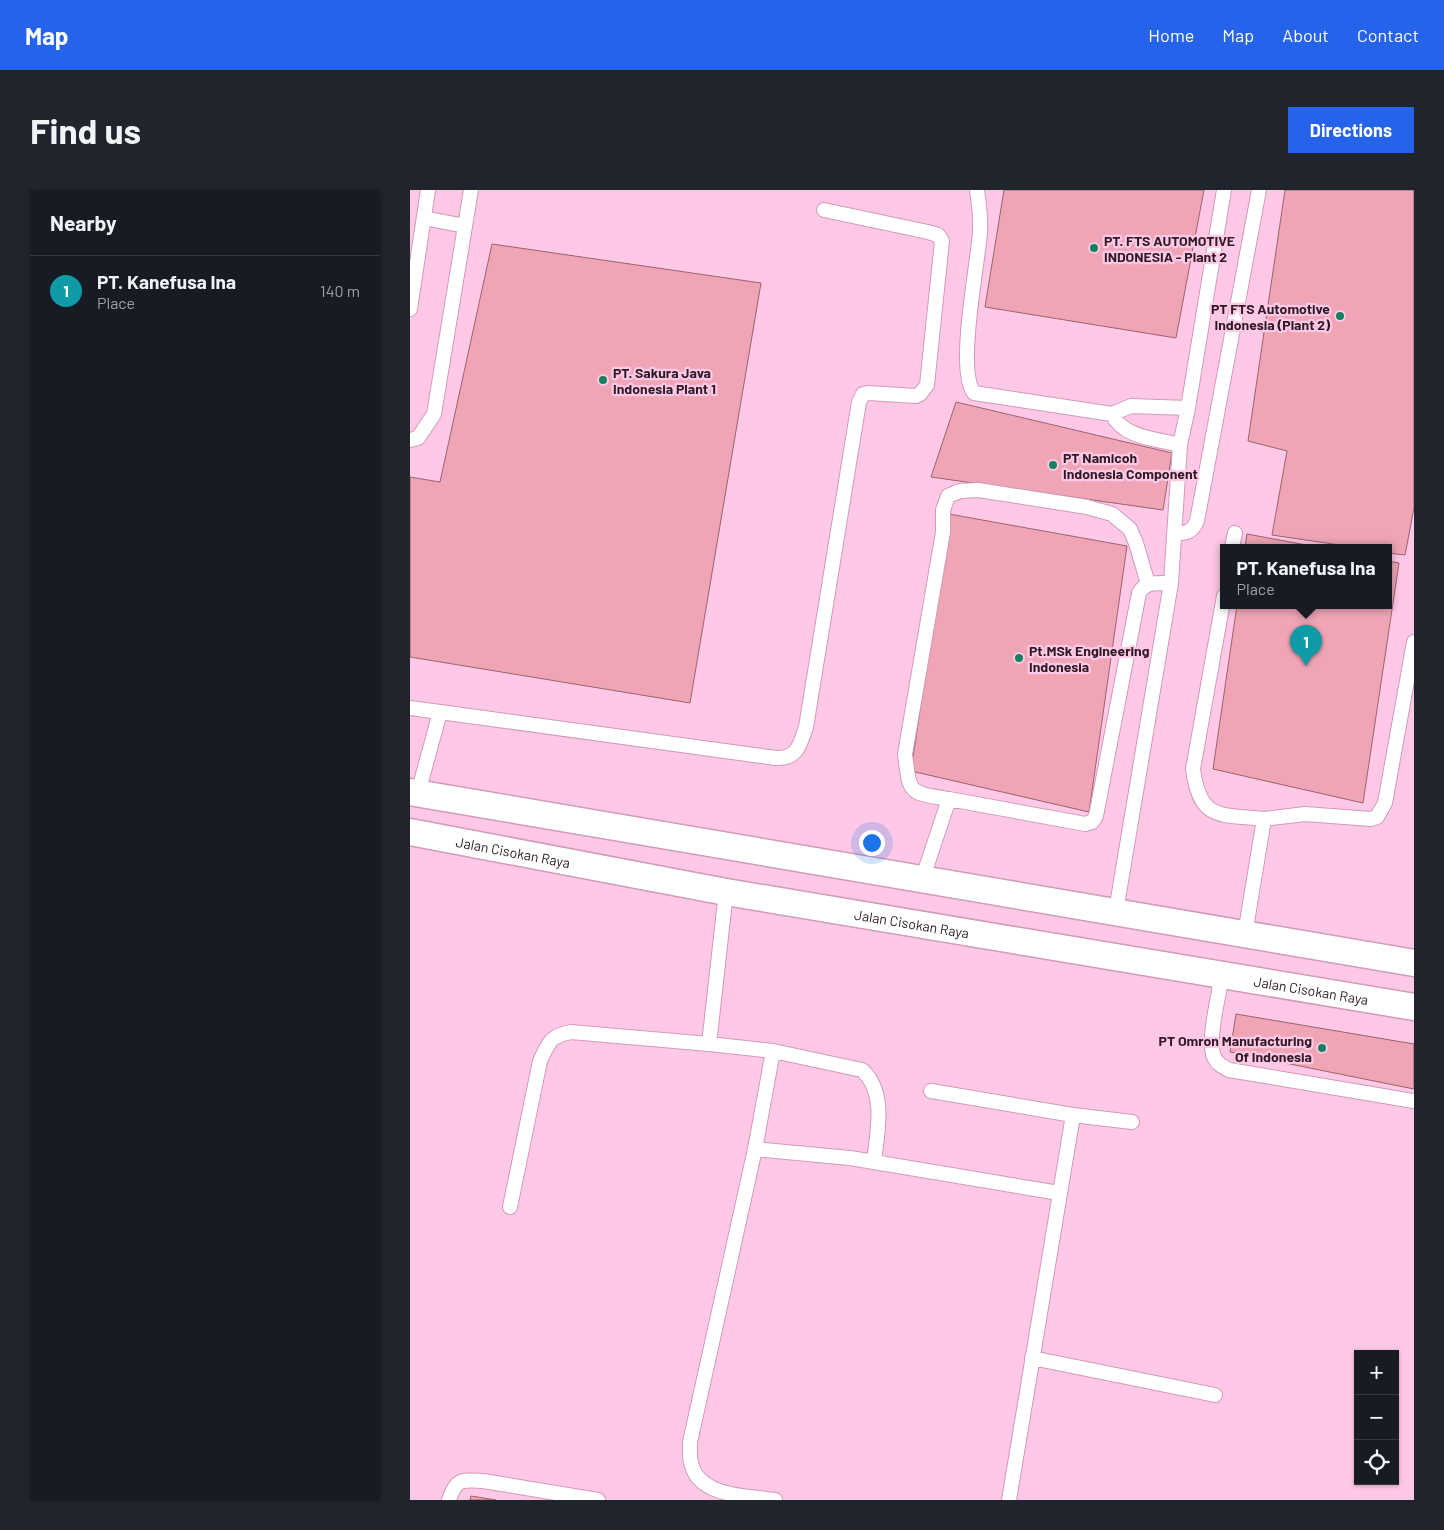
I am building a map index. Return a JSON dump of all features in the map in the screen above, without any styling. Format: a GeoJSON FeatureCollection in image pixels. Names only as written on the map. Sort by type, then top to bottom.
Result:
{"type":"FeatureCollection","features":[{"type":"Feature","properties":{"kind":"street"},"geometry":{"type":"LineString","coordinates":[[414,792],[922,880],[1116,911],[1414,964]]}},
{"type":"Feature","properties":{"kind":"street","name":"Jalan Cisokan Raya"},"geometry":{"type":"LineString","coordinates":[[410,832],[726,892],[1414,1007]]}},
{"type":"Feature","properties":{"kind":"lane"},"geometry":{"type":"LineString","coordinates":[[410,309],[428,190]]}},
{"type":"Feature","properties":{"kind":"lane"},"geometry":{"type":"LineString","coordinates":[[410,440],[418,438],[434,414],[471,190]]}},
{"type":"Feature","properties":{"kind":"lane"},"geometry":{"type":"LineString","coordinates":[[977,190],[980,232],[971,293],[968,344],[970,388],[974,393],[1112,414],[1131,406],[1188,408]]}},
{"type":"Feature","properties":{"kind":"lane"},"geometry":{"type":"LineString","coordinates":[[1116,911],[1171,583],[1180,445],[1188,408],[1224,190]]}},
{"type":"Feature","properties":{"kind":"lane"},"geometry":{"type":"LineString","coordinates":[[1174,533],[1184,534],[1193,529],[1197,521],[1259,190]]}},
{"type":"Feature","properties":{"kind":"lane"},"geometry":{"type":"LineString","coordinates":[[410,708],[776,758],[790,756],[799,748],[806,727],[859,402],[864,394],[868,393],[916,396],[927,385],[942,241],[938,235],[928,232],[824,210]]}},
{"type":"Feature","properties":{"kind":"lane"},"geometry":{"type":"LineString","coordinates":[[424,218],[465,226]]}},
{"type":"Feature","properties":{"kind":"lane"},"geometry":{"type":"LineString","coordinates":[[1112,414],[1116,422],[1126,430],[1180,445]]}},
{"type":"Feature","properties":{"kind":"lane"},"geometry":{"type":"LineString","coordinates":[[1148,584],[1136,543],[1130,530],[1112,514],[1087,507],[978,490],[960,491],[948,496],[943,510],[943,532],[905,754],[910,788],[917,793],[949,799],[1085,824],[1092,822],[1096,816],[1139,594],[1142,587],[1148,584],[1171,583]]}},
{"type":"Feature","properties":{"kind":"lane"},"geometry":{"type":"LineString","coordinates":[[1232,544],[1234,533]]}},
{"type":"Feature","properties":{"kind":"lane"},"geometry":{"type":"LineString","coordinates":[[1222,609],[1193,768],[1198,795],[1204,806],[1217,814],[1264,819],[1305,814],[1372,819],[1377,817],[1385,803],[1391,780],[1414,642]]}},
{"type":"Feature","properties":{"kind":"lane"},"geometry":{"type":"LineString","coordinates":[[414,792],[440,712]]}},
{"type":"Feature","properties":{"kind":"lane"},"geometry":{"type":"LineString","coordinates":[[922,880],[949,799]]}},
{"type":"Feature","properties":{"kind":"lane"},"geometry":{"type":"LineString","coordinates":[[1245,934],[1264,819]]}},
{"type":"Feature","properties":{"kind":"lane"},"geometry":{"type":"LineString","coordinates":[[709,1044],[726,892]]}},
{"type":"Feature","properties":{"kind":"lane"},"geometry":{"type":"LineString","coordinates":[[1222,975],[1213,1037],[1214,1056],[1220,1065],[1229,1070],[1414,1101]]}},
{"type":"Feature","properties":{"kind":"lane"},"geometry":{"type":"LineString","coordinates":[[510,1206],[540,1061],[550,1040],[558,1034],[571,1032],[773,1051],[862,1070],[872,1078],[876,1092],[879,1117],[874,1162]]}},
{"type":"Feature","properties":{"kind":"lane"},"geometry":{"type":"LineString","coordinates":[[773,1051],[755,1149],[690,1442],[692,1466],[698,1478],[708,1487],[775,1500]]}},
{"type":"Feature","properties":{"kind":"lane"},"geometry":{"type":"LineString","coordinates":[[931,1090],[1073,1115],[1132,1122]]}},
{"type":"Feature","properties":{"kind":"lane"},"geometry":{"type":"LineString","coordinates":[[1009,1500],[1073,1115]]}},
{"type":"Feature","properties":{"kind":"lane"},"geometry":{"type":"LineString","coordinates":[[755,1149],[874,1162],[1059,1193]]}},
{"type":"Feature","properties":{"kind":"lane"},"geometry":{"type":"LineString","coordinates":[[1032,1358],[1215,1395]]}},
{"type":"Feature","properties":{"kind":"lane"},"geometry":{"type":"LineString","coordinates":[[448,1500],[452,1488],[458,1482],[465,1480],[483,1481],[598,1500]]}},
{"type":"Feature","properties":{"kind":"building","name":"PT. FTS AUTOMOTIVE INDONESIA - Plant 2"},"geometry":{"type":"Polygon","coordinates":[[[1004,190],[1204,190],[1176,338],[985,307],[1004,190]]]}},
{"type":"Feature","properties":{"kind":"building","name":"PT FTS Automotive Indonesia (Plant 2)"},"geometry":{"type":"Polygon","coordinates":[[[1285,190],[1414,190],[1414,508],[1405,555],[1392,553],[1392,544],[1333,544],[1272,535],[1287,451],[1248,441],[1285,190]]]}},
{"type":"Feature","properties":{"kind":"building","name":"PT. Sakura Java Indonesia Plant 1"},"geometry":{"type":"Polygon","coordinates":[[[492,244],[761,283],[690,703],[410,657],[410,477],[440,482],[492,244]]]}},
{"type":"Feature","properties":{"kind":"building","name":"PT Namicoh Indonesia Component"},"geometry":{"type":"Polygon","coordinates":[[[956,402],[1172,453],[1163,510],[931,477],[956,402]]]}},
{"type":"Feature","properties":{"kind":"building","name":"Pt.MSk Engineering Indonesia"},"geometry":{"type":"Polygon","coordinates":[[[949,514],[1127,546],[1089,812],[911,771],[949,514]]]}},
{"type":"Feature","properties":{"kind":"building"},"geometry":{"type":"Polygon","coordinates":[[[1247,534],[1301,544],[1245,544],[1247,534]]]}},
{"type":"Feature","properties":{"kind":"building"},"geometry":{"type":"Polygon","coordinates":[[[1392,562],[1399,563],[1363,803],[1213,769],[1236,609],[1392,609],[1392,562]]]}},
{"type":"Feature","properties":{"kind":"building","name":"PT Omron Manufacturing Of Indonesia"},"geometry":{"type":"Polygon","coordinates":[[[1236,1014],[1414,1044],[1414,1089],[1230,1052],[1236,1014]]]}},
{"type":"Feature","properties":{"kind":"building"},"geometry":{"type":"Polygon","coordinates":[[[471,1496],[496,1500],[470,1500],[471,1496]]]}},
{"type":"Feature","properties":{"kind":"place","name":"PT. FTS AUTOMOTIVE INDONESIA - Plant 2"},"geometry":{"type":"Point","coordinates":[1094,248]}},
{"type":"Feature","properties":{"kind":"place","name":"PT FTS Automotive Indonesia (Plant 2)"},"geometry":{"type":"Point","coordinates":[1340,316]}},
{"type":"Feature","properties":{"kind":"place","name":"PT. Sakura Java Indonesia Plant 1"},"geometry":{"type":"Point","coordinates":[603,380]}},
{"type":"Feature","properties":{"kind":"place","name":"PT Namicoh Indonesia Component"},"geometry":{"type":"Point","coordinates":[1053,465]}},
{"type":"Feature","properties":{"kind":"place","name":"Pt.MSk Engineering Indonesia"},"geometry":{"type":"Point","coordinates":[1019,658]}},
{"type":"Feature","properties":{"kind":"place","name":"PT. Kanefusa Ina"},"geometry":{"type":"Point","coordinates":[1306,666]}},
{"type":"Feature","properties":{"kind":"place","name":"PT Omron Manufacturing Of Indonesia"},"geometry":{"type":"Point","coordinates":[1322,1048]}}]}
